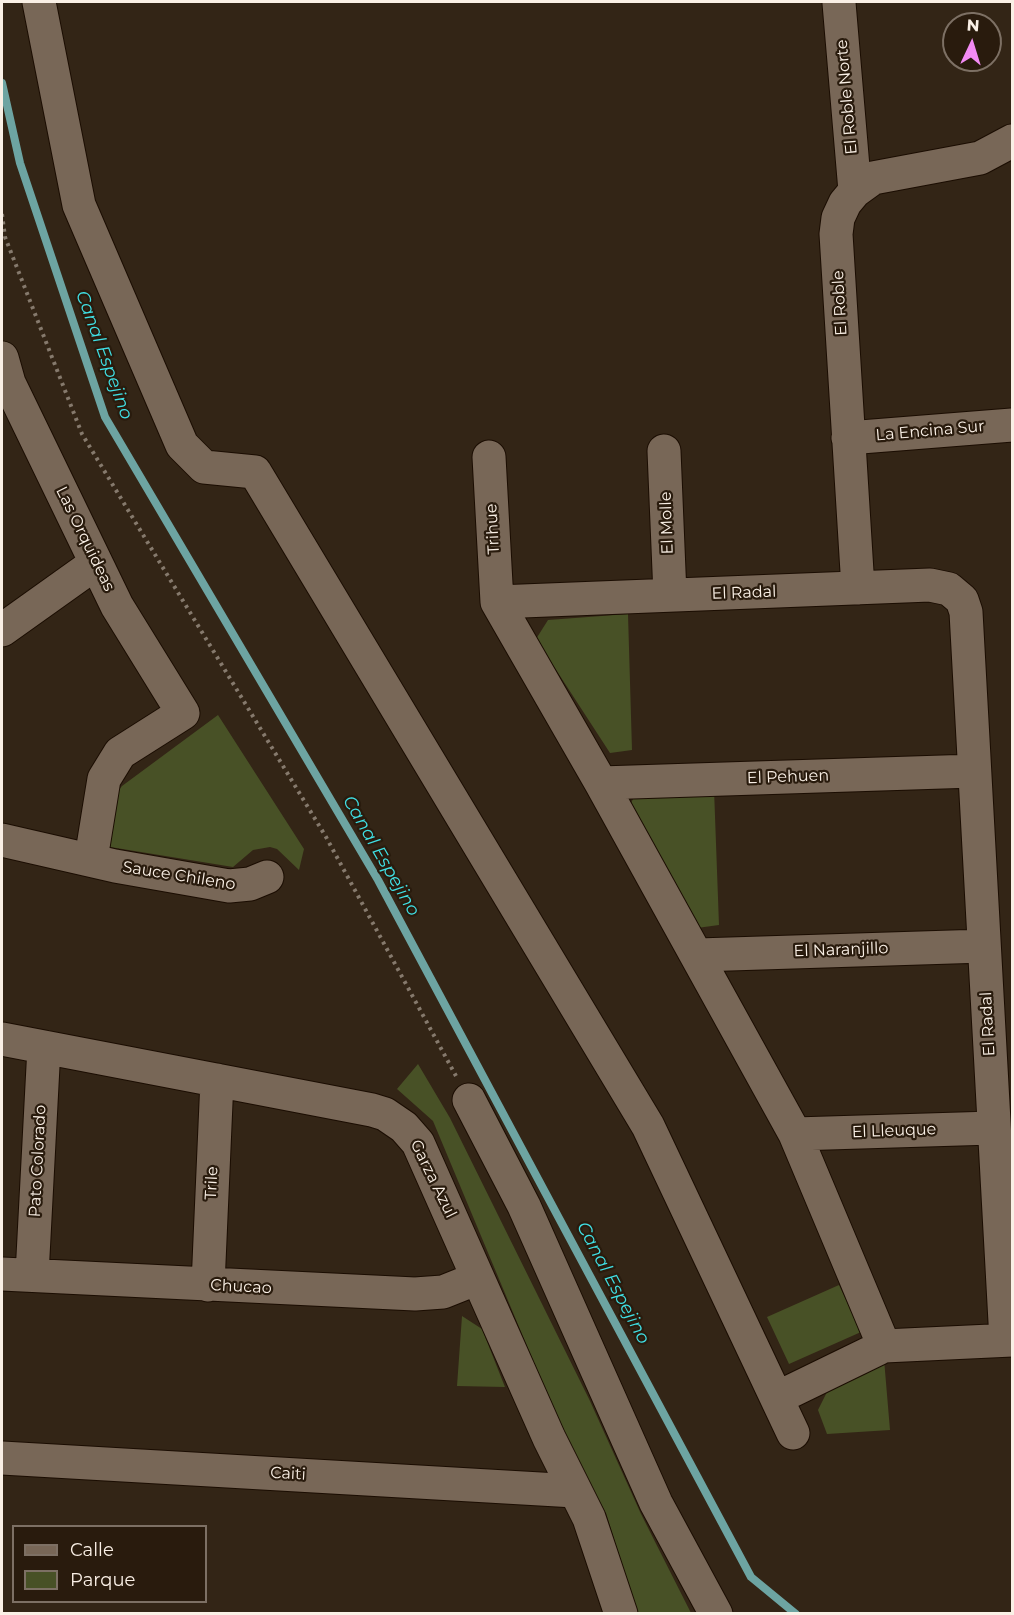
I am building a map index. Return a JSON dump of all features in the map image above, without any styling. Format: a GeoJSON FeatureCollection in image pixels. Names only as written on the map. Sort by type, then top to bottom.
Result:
{"type":"FeatureCollection","features":[{"type":"Feature","properties":{"kind":"street"},"geometry":{"type":"LineString","coordinates":[[39,2],[79,205],[182,445],[204,468],[255,471],[648,1126],[793,1433]]}},
{"type":"Feature","properties":{"kind":"street","name":"El Roble Norte"},"geometry":{"type":"LineString","coordinates":[[838,3],[855,191]]}},
{"type":"Feature","properties":{"kind":"street"},"geometry":{"type":"LineString","coordinates":[[855,191],[884,174],[980,158],[1012,141]]}},
{"type":"Feature","properties":{"kind":"street","name":"El Roble"},"geometry":{"type":"LineString","coordinates":[[855,191],[845,203],[836,234],[858,588]]}},
{"type":"Feature","properties":{"kind":"street","name":"Las Orquideas"},"geometry":{"type":"LineString","coordinates":[[4,376],[117,606],[183,712],[120,753],[104,779],[91,859]]}},
{"type":"Feature","properties":{"kind":"street","name":"La Encina Sur"},"geometry":{"type":"LineString","coordinates":[[848,438],[1012,425]]}},
{"type":"Feature","properties":{"kind":"street","name":"El Molle"},"geometry":{"type":"LineString","coordinates":[[664,451],[670,595]]}},
{"type":"Feature","properties":{"kind":"street","name":"Trihue"},"geometry":{"type":"LineString","coordinates":[[489,457],[497,602]]}},
{"type":"Feature","properties":{"kind":"street"},"geometry":{"type":"LineString","coordinates":[[2,630],[96,563]]}},
{"type":"Feature","properties":{"kind":"street","name":"El Radal"},"geometry":{"type":"LineString","coordinates":[[497,602],[937,585],[949,589],[962,600],[966,612],[993,1128],[1005,1188],[1009,1340],[884,1346],[777,1398]]}},
{"type":"Feature","properties":{"kind":"street"},"geometry":{"type":"LineString","coordinates":[[497,602],[698,955],[795,1134],[884,1346]]}},
{"type":"Feature","properties":{"kind":"street","name":"El Pehuen"},"geometry":{"type":"LineString","coordinates":[[601,783],[974,771]]}},
{"type":"Feature","properties":{"kind":"street","name":"Sauce Chileno"},"geometry":{"type":"LineString","coordinates":[[2,840],[115,866],[229,886],[250,884],[267,877]]}},
{"type":"Feature","properties":{"kind":"street","name":"El Naranjillo"},"geometry":{"type":"LineString","coordinates":[[698,955],[984,946]]}},
{"type":"Feature","properties":{"kind":"street","name":"Garza Azul"},"geometry":{"type":"LineString","coordinates":[[2,1039],[372,1110],[385,1114],[404,1127],[418,1143],[596,1534],[621,1614]]}},
{"type":"Feature","properties":{"kind":"street","name":"Pato Colorado"},"geometry":{"type":"LineString","coordinates":[[17,1274],[44,1047]]}},
{"type":"Feature","properties":{"kind":"street","name":"Trile"},"geometry":{"type":"LineString","coordinates":[[208,1285],[217,1080]]}},
{"type":"Feature","properties":{"kind":"street"},"geometry":{"type":"LineString","coordinates":[[470,1100],[524,1206],[656,1503],[716,1614]]}},
{"type":"Feature","properties":{"kind":"street","name":"El Lleuque"},"geometry":{"type":"LineString","coordinates":[[795,1134],[993,1128]]}},
{"type":"Feature","properties":{"kind":"street","name":"Chucao"},"geometry":{"type":"LineString","coordinates":[[17,1274],[426,1294],[443,1292],[478,1278]]}},
{"type":"Feature","properties":{"kind":"street","name":"Caiti"},"geometry":{"type":"LineString","coordinates":[[2,1458],[575,1491]]}},
{"type":"Feature","properties":{"kind":"path"},"geometry":{"type":"LineString","coordinates":[[2,214],[5,237],[82,434],[326,837],[470,1100]]}},
{"type":"Feature","properties":{"kind":"green space"},"geometry":{"type":"Polygon","coordinates":[[[628,614],[632,750],[610,753],[536,639],[548,620],[628,614]]]}},
{"type":"Feature","properties":{"kind":"green space"},"geometry":{"type":"Polygon","coordinates":[[[218,715],[304,849],[299,870],[277,849],[270,847],[253,850],[233,867],[110,847],[111,806],[114,796],[122,786],[218,715]]]}},
{"type":"Feature","properties":{"kind":"green space"},"geometry":{"type":"Polygon","coordinates":[[[714,789],[719,925],[697,928],[628,809],[635,795],[714,789]]]}},
{"type":"Feature","properties":{"kind":"green space"},"geometry":{"type":"Polygon","coordinates":[[[418,1064],[450,1118],[590,1401],[641,1514],[691,1613],[637,1613],[606,1513],[570,1449],[433,1121],[397,1089],[418,1064]]]}},
{"type":"Feature","properties":{"kind":"green space"},"geometry":{"type":"Polygon","coordinates":[[[839,1285],[861,1332],[789,1364],[767,1317],[839,1285]]]}},
{"type":"Feature","properties":{"kind":"green space"},"geometry":{"type":"Polygon","coordinates":[[[462,1316],[482,1329],[505,1387],[457,1386],[462,1316]]]}},
{"type":"Feature","properties":{"kind":"green space"},"geometry":{"type":"Polygon","coordinates":[[[884,1359],[890,1430],[827,1434],[818,1410],[827,1392],[884,1359]]]}},
{"type":"Feature","properties":{"kind":"waterway","name":"Canal Espejino"},"geometry":{"type":"LineString","coordinates":[[2,83],[20,163],[105,417],[378,880],[751,1577],[796,1614]]}}]}
